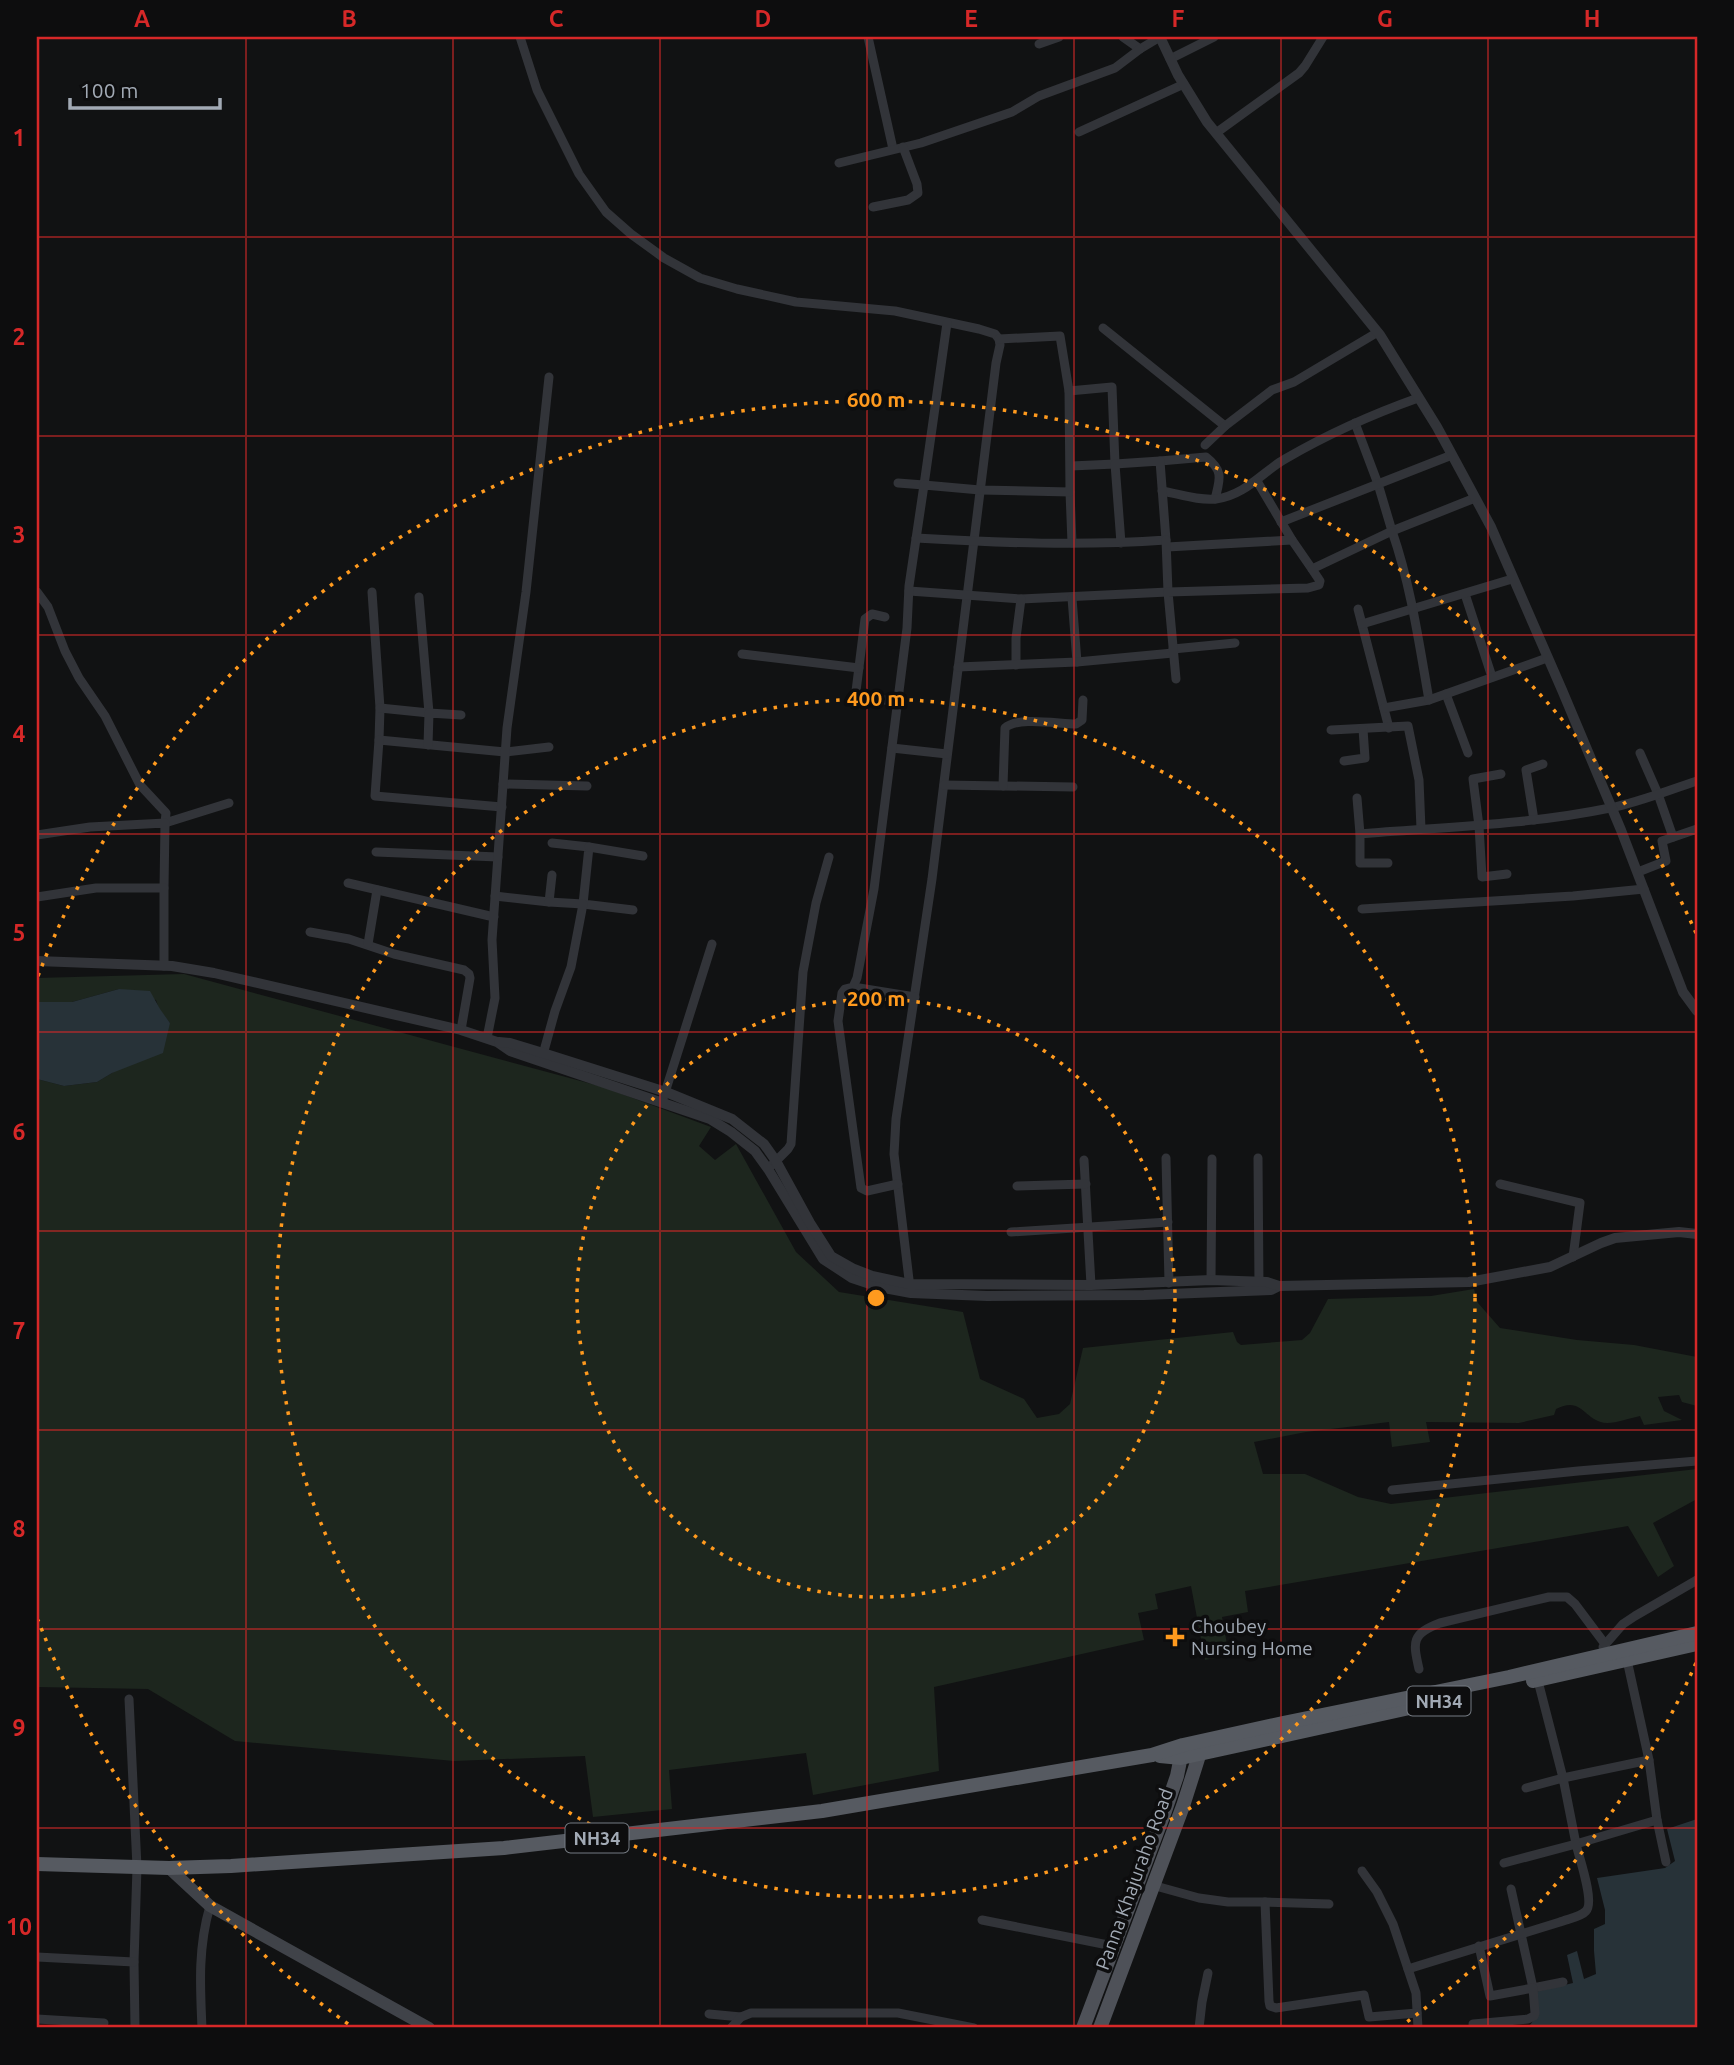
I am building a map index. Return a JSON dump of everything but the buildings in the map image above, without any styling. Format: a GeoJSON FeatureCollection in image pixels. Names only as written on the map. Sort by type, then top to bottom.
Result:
{"type":"FeatureCollection","features":[{"type":"Feature","properties":{"kind":"highway","name":"NH34"},"geometry":{"type":"LineString","coordinates":[[1536,1675],[1697,1633]]}},
{"type":"Feature","properties":{"kind":"highway","name":"NH34"},"geometry":{"type":"LineString","coordinates":[[37,1864],[169,1868],[504,1848],[822,1811],[1182,1752],[1283,1723],[1627,1660],[1697,1644]]}},
{"type":"Feature","properties":{"kind":"main road","name":"Panna Khajuraho Road"},"geometry":{"type":"LineString","coordinates":[[1100,2028],[1201,1748]]}},
{"type":"Feature","properties":{"kind":"main road","name":"Panna Khajuraho Road"},"geometry":{"type":"LineString","coordinates":[[1083,2028],[1164,1811],[1182,1752]]}},
{"type":"Feature","properties":{"kind":"main road"},"geometry":{"type":"LineString","coordinates":[[169,1868],[210,1906],[429,2028]]}},
{"type":"Feature","properties":{"kind":"street"},"geometry":{"type":"LineString","coordinates":[[520,37],[537,90],[579,174],[606,212],[664,258],[700,278],[737,289],[796,302],[895,311],[979,329],[995,334],[999,339],[944,785],[896,1119],[894,1154],[910,1288]]}},
{"type":"Feature","properties":{"kind":"street"},"geometry":{"type":"LineString","coordinates":[[868,37],[893,149]]}},
{"type":"Feature","properties":{"kind":"street"},"geometry":{"type":"LineString","coordinates":[[1039,44],[1059,37]]}},
{"type":"Feature","properties":{"kind":"street"},"geometry":{"type":"LineString","coordinates":[[1123,37],[1140,49]]}},
{"type":"Feature","properties":{"kind":"street"},"geometry":{"type":"LineString","coordinates":[[839,163],[904,147],[1012,112],[1039,96],[1115,68],[1160,37],[1184,84],[1216,134],[1378,332],[1452,455],[1490,527],[1612,808],[1684,992],[1697,1011]]}},
{"type":"Feature","properties":{"kind":"street"},"geometry":{"type":"LineString","coordinates":[[1170,59],[1213,37]]}},
{"type":"Feature","properties":{"kind":"street"},"geometry":{"type":"LineString","coordinates":[[1216,134],[1298,73],[1323,37]]}},
{"type":"Feature","properties":{"kind":"street"},"geometry":{"type":"LineString","coordinates":[[1079,132],[1184,84]]}},
{"type":"Feature","properties":{"kind":"street"},"geometry":{"type":"LineString","coordinates":[[873,206],[908,200],[918,193],[904,147]]}},
{"type":"Feature","properties":{"kind":"street"},"geometry":{"type":"LineString","coordinates":[[853,987],[874,889],[907,628],[909,591],[947,323]]}},
{"type":"Feature","properties":{"kind":"street"},"geometry":{"type":"LineString","coordinates":[[1103,328],[1225,426]]}},
{"type":"Feature","properties":{"kind":"street"},"geometry":{"type":"LineString","coordinates":[[1205,445],[1272,390],[1294,382],[1378,332]]}},
{"type":"Feature","properties":{"kind":"street"},"geometry":{"type":"LineString","coordinates":[[999,339],[1060,336],[1069,391],[1072,543]]}},
{"type":"Feature","properties":{"kind":"street"},"geometry":{"type":"LineString","coordinates":[[492,1040],[495,998],[492,940],[505,752],[526,592],[549,377]]}},
{"type":"Feature","properties":{"kind":"street"},"geometry":{"type":"LineString","coordinates":[[1069,391],[1112,387],[1121,543]]}},
{"type":"Feature","properties":{"kind":"street"},"geometry":{"type":"LineString","coordinates":[[1163,491],[1201,499],[1215,499],[1233,494],[1257,481],[1283,460],[1379,412],[1419,398]]}},
{"type":"Feature","properties":{"kind":"street"},"geometry":{"type":"LineString","coordinates":[[1355,424],[1378,484],[1403,563],[1429,700]]}},
{"type":"Feature","properties":{"kind":"street"},"geometry":{"type":"LineString","coordinates":[[1281,522],[1452,455]]}},
{"type":"Feature","properties":{"kind":"street"},"geometry":{"type":"LineString","coordinates":[[1071,466],[1206,457],[1220,475],[1215,499]]}},
{"type":"Feature","properties":{"kind":"street"},"geometry":{"type":"LineString","coordinates":[[1160,461],[1176,679]]}},
{"type":"Feature","properties":{"kind":"street"},"geometry":{"type":"LineString","coordinates":[[909,591],[1021,599],[1308,588],[1320,583],[1257,481]]}},
{"type":"Feature","properties":{"kind":"street"},"geometry":{"type":"LineString","coordinates":[[898,482],[980,490],[1070,492]]}},
{"type":"Feature","properties":{"kind":"street"},"geometry":{"type":"LineString","coordinates":[[1312,569],[1392,531],[1475,498]]}},
{"type":"Feature","properties":{"kind":"street"},"geometry":{"type":"LineString","coordinates":[[916,538],[1072,543],[1292,540]]}},
{"type":"Feature","properties":{"kind":"street"},"geometry":{"type":"LineString","coordinates":[[1362,624],[1512,579]]}},
{"type":"Feature","properties":{"kind":"street"},"geometry":{"type":"LineString","coordinates":[[37,592],[48,607],[79,678],[104,716],[141,785],[166,813],[164,966]]}},
{"type":"Feature","properties":{"kind":"street"},"geometry":{"type":"LineString","coordinates":[[372,592],[380,708],[375,796],[502,807]]}},
{"type":"Feature","properties":{"kind":"street"},"geometry":{"type":"LineString","coordinates":[[1465,594],[1492,677]]}},
{"type":"Feature","properties":{"kind":"street"},"geometry":{"type":"LineString","coordinates":[[419,597],[429,713],[428,745]]}},
{"type":"Feature","properties":{"kind":"street"},"geometry":{"type":"LineString","coordinates":[[1072,598],[1077,662]]}},
{"type":"Feature","properties":{"kind":"street"},"geometry":{"type":"LineString","coordinates":[[1016,665],[1021,599]]}},
{"type":"Feature","properties":{"kind":"street"},"geometry":{"type":"LineString","coordinates":[[1358,610],[1389,728]]}},
{"type":"Feature","properties":{"kind":"street"},"geometry":{"type":"LineString","coordinates":[[885,617],[872,614],[865,619],[857,695],[897,702]]}},
{"type":"Feature","properties":{"kind":"street"},"geometry":{"type":"LineString","coordinates":[[958,667],[1077,662],[1235,643]]}},
{"type":"Feature","properties":{"kind":"street"},"geometry":{"type":"LineString","coordinates":[[741,654],[859,668]]}},
{"type":"Feature","properties":{"kind":"street"},"geometry":{"type":"LineString","coordinates":[[1384,708],[1429,700],[1547,657]]}},
{"type":"Feature","properties":{"kind":"street"},"geometry":{"type":"LineString","coordinates":[[1446,694],[1468,753]]}},
{"type":"Feature","properties":{"kind":"street"},"geometry":{"type":"LineString","coordinates":[[1003,786],[1005,728],[1009,724],[1020,722],[1076,724],[1082,720],[1083,700]]}},
{"type":"Feature","properties":{"kind":"street"},"geometry":{"type":"LineString","coordinates":[[380,708],[461,715]]}},
{"type":"Feature","properties":{"kind":"street"},"geometry":{"type":"LineString","coordinates":[[1331,730],[1408,726],[1419,780],[1421,829]]}},
{"type":"Feature","properties":{"kind":"street"},"geometry":{"type":"LineString","coordinates":[[1344,761],[1365,758],[1363,729]]}},
{"type":"Feature","properties":{"kind":"street"},"geometry":{"type":"LineString","coordinates":[[379,740],[505,752],[549,747]]}},
{"type":"Feature","properties":{"kind":"street"},"geometry":{"type":"LineString","coordinates":[[892,748],[947,754]]}},
{"type":"Feature","properties":{"kind":"street"},"geometry":{"type":"LineString","coordinates":[[1640,753],[1673,837]]}},
{"type":"Feature","properties":{"kind":"street"},"geometry":{"type":"LineString","coordinates":[[1534,820],[1526,770],[1543,764]]}},
{"type":"Feature","properties":{"kind":"street"},"geometry":{"type":"LineString","coordinates":[[1501,774],[1473,779],[1482,877],[1507,874]]}},
{"type":"Feature","properties":{"kind":"street"},"geometry":{"type":"LineString","coordinates":[[1360,834],[1479,826],[1612,808],[1697,782]]}},
{"type":"Feature","properties":{"kind":"street"},"geometry":{"type":"LineString","coordinates":[[503,784],[587,786]]}},
{"type":"Feature","properties":{"kind":"street"},"geometry":{"type":"LineString","coordinates":[[944,785],[1073,787]]}},
{"type":"Feature","properties":{"kind":"street"},"geometry":{"type":"LineString","coordinates":[[1357,797],[1360,863],[1388,863]]}},
{"type":"Feature","properties":{"kind":"street"},"geometry":{"type":"LineString","coordinates":[[37,835],[90,827],[165,823],[229,803]]}},
{"type":"Feature","properties":{"kind":"street"},"geometry":{"type":"LineString","coordinates":[[1638,872],[1666,861],[1662,841],[1697,829]]}},
{"type":"Feature","properties":{"kind":"street"},"geometry":{"type":"LineString","coordinates":[[552,843],[643,856]]}},
{"type":"Feature","properties":{"kind":"street"},"geometry":{"type":"LineString","coordinates":[[542,1057],[571,967],[583,904],[589,847]]}},
{"type":"Feature","properties":{"kind":"street"},"geometry":{"type":"LineString","coordinates":[[376,852],[498,857]]}},
{"type":"Feature","properties":{"kind":"street"},"geometry":{"type":"LineString","coordinates":[[772,1165],[791,1144],[803,972],[829,857]]}},
{"type":"Feature","properties":{"kind":"street"},"geometry":{"type":"LineString","coordinates":[[548,902],[552,875]]}},
{"type":"Feature","properties":{"kind":"street"},"geometry":{"type":"LineString","coordinates":[[348,883],[494,917]]}},
{"type":"Feature","properties":{"kind":"street"},"geometry":{"type":"LineString","coordinates":[[37,897],[96,888],[164,888]]}},
{"type":"Feature","properties":{"kind":"street"},"geometry":{"type":"LineString","coordinates":[[1362,909],[1644,889]]}},
{"type":"Feature","properties":{"kind":"street"},"geometry":{"type":"LineString","coordinates":[[368,944],[377,890]]}},
{"type":"Feature","properties":{"kind":"street"},"geometry":{"type":"LineString","coordinates":[[495,896],[633,910]]}},
{"type":"Feature","properties":{"kind":"street"},"geometry":{"type":"LineString","coordinates":[[310,932],[368,944],[394,954],[464,970],[469,974],[461,1030]]}},
{"type":"Feature","properties":{"kind":"street"},"geometry":{"type":"LineString","coordinates":[[664,1097],[712,944]]}},
{"type":"Feature","properties":{"kind":"street"},"geometry":{"type":"LineString","coordinates":[[37,961],[164,966],[214,973],[461,1030],[492,1040],[510,1052],[542,1057],[664,1097],[731,1132],[772,1165],[823,1259],[852,1278],[879,1287],[1091,1285],[1211,1280],[1271,1290],[1279,1286],[1469,1282],[1550,1267],[1601,1242],[1623,1237],[1679,1232],[1697,1234]]}},
{"type":"Feature","properties":{"kind":"street"},"geometry":{"type":"LineString","coordinates":[[898,1184],[867,1191],[861,1188],[838,1021],[845,989],[853,987],[915,997]]}},
{"type":"Feature","properties":{"kind":"street"},"geometry":{"type":"LineString","coordinates":[[1166,1158],[1169,1283]]}},
{"type":"Feature","properties":{"kind":"street"},"geometry":{"type":"LineString","coordinates":[[1258,1158],[1258,1286]]}},
{"type":"Feature","properties":{"kind":"street"},"geometry":{"type":"LineString","coordinates":[[1211,1280],[1212,1159]]}},
{"type":"Feature","properties":{"kind":"street"},"geometry":{"type":"LineString","coordinates":[[1084,1160],[1091,1285]]}},
{"type":"Feature","properties":{"kind":"street"},"geometry":{"type":"LineString","coordinates":[[1017,1186],[1086,1184]]}},
{"type":"Feature","properties":{"kind":"street"},"geometry":{"type":"LineString","coordinates":[[1500,1184],[1580,1203],[1573,1257]]}},
{"type":"Feature","properties":{"kind":"street"},"geometry":{"type":"LineString","coordinates":[[1011,1232],[1168,1222]]}},
{"type":"Feature","properties":{"kind":"street"},"geometry":{"type":"LineString","coordinates":[[910,1288],[986,1296],[1144,1295],[1258,1286]]}},
{"type":"Feature","properties":{"kind":"street"},"geometry":{"type":"LineString","coordinates":[[1392,1490],[1697,1461]]}},
{"type":"Feature","properties":{"kind":"street"},"geometry":{"type":"LineString","coordinates":[[1595,1658],[1623,1624],[1697,1580]]}},
{"type":"Feature","properties":{"kind":"street"},"geometry":{"type":"LineString","coordinates":[[1419,1669],[1415,1642],[1424,1629],[1549,1597],[1567,1597],[1605,1644]]}},
{"type":"Feature","properties":{"kind":"street"},"geometry":{"type":"LineString","coordinates":[[1627,1660],[1649,1760],[1666,1862]]}},
{"type":"Feature","properties":{"kind":"street"},"geometry":{"type":"LineString","coordinates":[[1408,1969],[1560,1922],[1587,1910],[1590,1898],[1536,1675]]}},
{"type":"Feature","properties":{"kind":"street"},"geometry":{"type":"LineString","coordinates":[[129,1699],[137,1867],[135,2028]]}},
{"type":"Feature","properties":{"kind":"street"},"geometry":{"type":"LineString","coordinates":[[1526,1788],[1649,1760]]}},
{"type":"Feature","properties":{"kind":"street"},"geometry":{"type":"LineString","coordinates":[[1504,1863],[1657,1820]]}},
{"type":"Feature","properties":{"kind":"street"},"geometry":{"type":"LineString","coordinates":[[1362,1871],[1377,1892],[1393,1924],[1416,1993],[1418,2028]]}},
{"type":"Feature","properties":{"kind":"street"},"geometry":{"type":"LineString","coordinates":[[1152,1885],[1199,1898],[1228,1902],[1329,1904]]}},
{"type":"Feature","properties":{"kind":"street"},"geometry":{"type":"LineString","coordinates":[[1473,2024],[1532,2017],[1535,2008],[1511,1889]]}},
{"type":"Feature","properties":{"kind":"street"},"geometry":{"type":"LineString","coordinates":[[1265,1902],[1270,2006],[1276,2008],[1364,1995],[1369,2017],[1417,2013]]}},
{"type":"Feature","properties":{"kind":"street"},"geometry":{"type":"LineString","coordinates":[[202,2028],[202,1930],[210,1906]]}},
{"type":"Feature","properties":{"kind":"street"},"geometry":{"type":"LineString","coordinates":[[982,1920],[1113,1946]]}},
{"type":"Feature","properties":{"kind":"street"},"geometry":{"type":"LineString","coordinates":[[1479,1946],[1490,1996],[1563,1982]]}},
{"type":"Feature","properties":{"kind":"street"},"geometry":{"type":"LineString","coordinates":[[37,1957],[134,1962]]}},
{"type":"Feature","properties":{"kind":"street"},"geometry":{"type":"LineString","coordinates":[[1199,2028],[1208,1973]]}},
{"type":"Feature","properties":{"kind":"street"},"geometry":{"type":"LineString","coordinates":[[731,2028],[741,2017],[751,2013],[898,2013],[974,2028]]}},
{"type":"Feature","properties":{"kind":"street"},"geometry":{"type":"LineString","coordinates":[[709,2014],[741,2017]]}},
{"type":"Feature","properties":{"kind":"street"},"geometry":{"type":"LineString","coordinates":[[37,2019],[104,2023]]}},
{"type":"Feature","properties":{"kind":"shaded area"},"geometry":{"type":"Polygon","coordinates":[[[184,974],[603,1087],[711,1127],[699,1146],[715,1160],[736,1144],[796,1252],[839,1292],[963,1312],[980,1379],[1024,1399],[1037,1418],[1059,1414],[1070,1404],[1083,1348],[1233,1332],[1241,1345],[1302,1340],[1310,1333],[1328,1299],[1431,1296],[1474,1289],[1478,1303],[1500,1328],[1577,1340],[1634,1345],[1697,1357],[1697,1406],[1682,1402],[1679,1395],[1658,1397],[1664,1411],[1682,1420],[1644,1425],[1640,1416],[1607,1423],[1599,1422],[1572,1405],[1556,1409],[1554,1415],[1519,1423],[1426,1422],[1430,1442],[1392,1447],[1389,1422],[1306,1432],[1254,1442],[1263,1474],[1305,1474],[1358,1497],[1391,1504],[1697,1469],[1697,1499],[1653,1523],[1674,1566],[1658,1577],[1628,1526],[1245,1591],[1248,1612],[1222,1617],[1229,1655],[1205,1660],[1191,1586],[1155,1594],[1158,1609],[1138,1613],[1144,1640],[934,1687],[939,1771],[813,1795],[806,1753],[669,1770],[672,1809],[593,1817],[585,1756],[454,1761],[235,1741],[148,1689],[37,1687],[37,1079],[64,1086],[97,1082],[112,1073],[170,1023],[159,1009],[156,1000],[119,989],[72,1002],[37,1002],[37,978],[184,974]]]}},
{"type":"Feature","properties":{"kind":"shaded area"},"geometry":{"type":"Polygon","coordinates":[[[119,989],[150,991],[170,1023],[163,1053],[112,1073],[97,1082],[64,1086],[37,1079],[37,1002],[72,1002],[119,989]]]}},
{"type":"Feature","properties":{"kind":"shaded area"},"geometry":{"type":"Polygon","coordinates":[[[1697,1819],[1697,2028],[1500,2028],[1530,2025],[1538,2014],[1535,1992],[1573,1983],[1567,1955],[1577,1951],[1584,1979],[1596,1974],[1594,1929],[1605,1924],[1605,1910],[1597,1878],[1665,1868],[1675,1861],[1667,1829],[1697,1819]]]}},
{"type":"Feature","properties":{"kind":"place","name":"Choubey Nursing Home"},"geometry":{"type":"Point","coordinates":[1175,1637]}}]}
